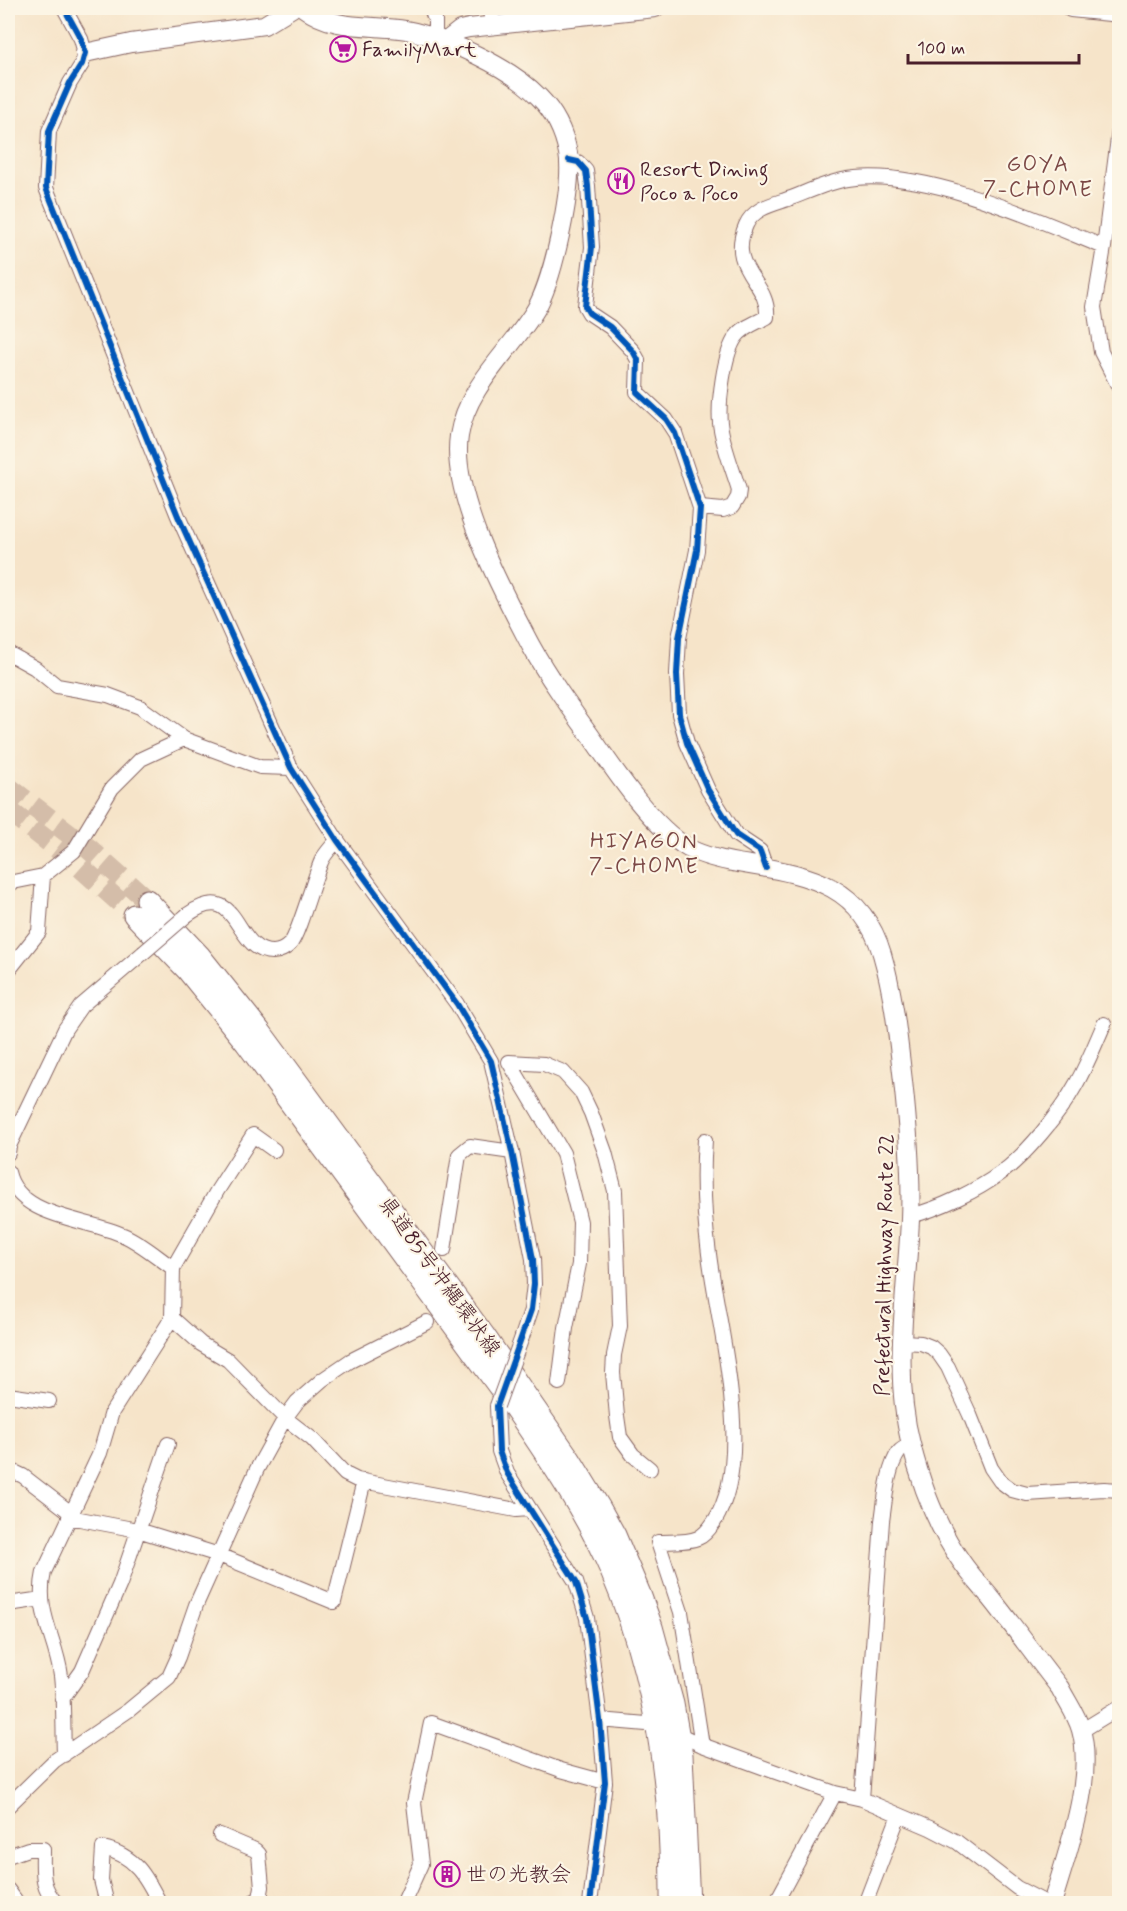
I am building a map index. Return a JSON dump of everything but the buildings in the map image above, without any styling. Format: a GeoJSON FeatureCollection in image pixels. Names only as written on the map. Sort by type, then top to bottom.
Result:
{"type":"FeatureCollection","features":[{"type":"Feature","properties":{"kind":"main road"},"geometry":{"type":"LineString","coordinates":[[86,53],[132,43],[264,25],[292,8]]}},
{"type":"Feature","properties":{"kind":"main road","name":"Prefectural Highway Route 22"},"geometry":{"type":"LineString","coordinates":[[304,8],[321,19],[338,24],[405,30],[441,39],[522,82],[540,98],[559,126],[569,160],[569,176],[552,272],[540,304],[522,332],[474,393],[465,414],[459,435],[458,455],[460,476],[467,502],[476,530],[532,647],[550,678],[615,772],[662,827],[689,848],[731,862],[814,879],[833,888],[850,900],[873,928],[884,965],[898,1042],[908,1122],[911,1168],[903,1342],[903,1396],[911,1445],[935,1512],[956,1553],[1060,1688],[1081,1731],[1083,1771],[1081,1797],[1050,1904]]}},
{"type":"Feature","properties":{"kind":"main road"},"geometry":{"type":"LineString","coordinates":[[441,39],[460,30],[577,12],[655,8]]}},
{"type":"Feature","properties":{"kind":"main road"},"geometry":{"type":"LineString","coordinates":[[1071,8],[1119,13]]}},
{"type":"Feature","properties":{"kind":"main road","name":"県道85号沖縄環状線"},"geometry":{"type":"LineString","coordinates":[[671,1904],[668,1834],[658,1725],[633,1631],[609,1569],[582,1513],[515,1408],[246,1043],[141,908],[200,956],[253,1021],[484,1335],[570,1459],[615,1534],[640,1594],[664,1668],[678,1734],[685,1810],[689,1904]]}},
{"type":"Feature","properties":{"kind":"street"},"geometry":{"type":"LineString","coordinates":[[64,8],[86,53],[49,130],[46,188],[178,516],[291,768],[337,840],[457,1004],[491,1061],[512,1152],[533,1259],[534,1276],[531,1310],[497,1406],[499,1451],[507,1473],[576,1582],[587,1618],[605,1782],[590,1904]]}},
{"type":"Feature","properties":{"kind":"street"},"geometry":{"type":"LineString","coordinates":[[431,8],[441,39]]}},
{"type":"Feature","properties":{"kind":"street"},"geometry":{"type":"LineString","coordinates":[[488,8],[495,25]]}},
{"type":"Feature","properties":{"kind":"street"},"geometry":{"type":"LineString","coordinates":[[1119,123],[1104,247],[1094,307],[1101,352],[1119,389]]}},
{"type":"Feature","properties":{"kind":"street"},"geometry":{"type":"LineString","coordinates":[[569,160],[578,162],[586,171],[588,186],[592,247],[585,306],[589,313],[610,327],[633,351],[638,360],[637,392],[666,419],[675,433],[700,508],[696,550],[679,638],[677,674],[679,714],[687,743],[708,790],[736,835],[760,851],[766,868]]}},
{"type":"Feature","properties":{"kind":"street"},"geometry":{"type":"LineString","coordinates":[[700,508],[723,510],[732,507],[738,497],[739,490],[720,423],[721,401],[729,351],[735,337],[744,328],[767,317],[762,293],[748,273],[740,253],[746,225],[754,212],[834,182],[857,178],[899,179],[963,194],[1104,247]]}},
{"type":"Feature","properties":{"kind":"street"},"geometry":{"type":"LineString","coordinates":[[8,653],[35,668],[57,686],[108,695],[140,707],[184,739],[260,767],[291,768]]}},
{"type":"Feature","properties":{"kind":"street"},"geometry":{"type":"LineString","coordinates":[[8,883],[43,876],[74,850],[112,788],[141,759],[184,739]]}},
{"type":"Feature","properties":{"kind":"street"},"geometry":{"type":"LineString","coordinates":[[8,1153],[9,1146],[65,1029],[81,1006],[187,915],[200,906],[210,903],[219,904],[227,909],[254,945],[264,952],[278,952],[291,943],[322,859],[337,840]]}},
{"type":"Feature","properties":{"kind":"street"},"geometry":{"type":"LineString","coordinates":[[8,971],[39,932],[43,876]]}},
{"type":"Feature","properties":{"kind":"street"},"geometry":{"type":"LineString","coordinates":[[910,1216],[971,1191],[1002,1173],[1059,1112],[1075,1086],[1104,1024]]}},
{"type":"Feature","properties":{"kind":"street"},"geometry":{"type":"LineString","coordinates":[[491,1061],[544,1064],[563,1072],[581,1092],[591,1113],[605,1152],[615,1191],[620,1326],[613,1373],[620,1437],[633,1455],[650,1469]]}},
{"type":"Feature","properties":{"kind":"street"},"geometry":{"type":"LineString","coordinates":[[509,1062],[563,1153],[580,1222],[579,1264],[566,1328],[559,1383]]}},
{"type":"Feature","properties":{"kind":"street"},"geometry":{"type":"LineString","coordinates":[[64,1755],[60,1674],[46,1623],[40,1588],[44,1572],[100,1453],[112,1412],[172,1318],[172,1268],[253,1135],[274,1150]]}},
{"type":"Feature","properties":{"kind":"street"},"geometry":{"type":"LineString","coordinates":[[702,1745],[681,1612],[658,1542],[698,1538],[709,1530],[719,1514],[728,1491],[733,1455],[732,1410],[709,1250],[703,1172],[705,1140]]}},
{"type":"Feature","properties":{"kind":"street"},"geometry":{"type":"LineString","coordinates":[[444,1250],[459,1155],[470,1146],[512,1152]]}},
{"type":"Feature","properties":{"kind":"street"},"geometry":{"type":"LineString","coordinates":[[8,1172],[9,1181],[18,1196],[33,1206],[123,1235],[172,1268]]}},
{"type":"Feature","properties":{"kind":"street"},"geometry":{"type":"LineString","coordinates":[[172,1318],[201,1344],[228,1360],[285,1418],[312,1439],[345,1474],[364,1481],[516,1510],[529,1509]]}},
{"type":"Feature","properties":{"kind":"street"},"geometry":{"type":"LineString","coordinates":[[8,1806],[54,1761],[129,1710],[169,1677],[196,1605],[257,1469],[285,1418],[297,1402],[350,1361],[427,1322]]}},
{"type":"Feature","properties":{"kind":"street"},"geometry":{"type":"LineString","coordinates":[[903,1342],[921,1343],[931,1347],[939,1354],[948,1367],[970,1414],[991,1468],[1000,1481],[1012,1490],[1027,1494],[1119,1490]]}},
{"type":"Feature","properties":{"kind":"street"},"geometry":{"type":"LineString","coordinates":[[8,1395],[49,1401]]}},
{"type":"Feature","properties":{"kind":"street"},"geometry":{"type":"LineString","coordinates":[[62,1699],[82,1671],[120,1584],[168,1444]]}},
{"type":"Feature","properties":{"kind":"street"},"geometry":{"type":"LineString","coordinates":[[862,1800],[882,1521],[896,1458],[900,1449],[911,1445]]}},
{"type":"Feature","properties":{"kind":"street"},"geometry":{"type":"LineString","coordinates":[[8,1469],[23,1476],[70,1515],[138,1530],[219,1554],[334,1602],[364,1481]]}},
{"type":"Feature","properties":{"kind":"street"},"geometry":{"type":"LineString","coordinates":[[8,1604],[42,1599]]}},
{"type":"Feature","properties":{"kind":"street"},"geometry":{"type":"LineString","coordinates":[[1081,1731],[1119,1707]]}},
{"type":"Feature","properties":{"kind":"street"},"geometry":{"type":"LineString","coordinates":[[600,1720],[658,1725],[702,1745],[899,1815],[957,1842],[1017,1888],[1050,1904]]}},
{"type":"Feature","properties":{"kind":"street"},"geometry":{"type":"LineString","coordinates":[[403,1904],[421,1864],[414,1803],[431,1723],[561,1770],[605,1782]]}},
{"type":"Feature","properties":{"kind":"street"},"geometry":{"type":"LineString","coordinates":[[775,1904],[835,1793]]}},
{"type":"Feature","properties":{"kind":"street"},"geometry":{"type":"LineString","coordinates":[[865,1904],[899,1815]]}},
{"type":"Feature","properties":{"kind":"street"},"geometry":{"type":"LineString","coordinates":[[220,1835],[260,1854],[262,1887],[260,1898],[249,1904]]}},
{"type":"Feature","properties":{"kind":"street"},"geometry":{"type":"LineString","coordinates":[[107,1904],[101,1880],[103,1848],[116,1851],[137,1864],[160,1904]]}},
{"type":"Feature","properties":{"kind":"street"},"geometry":{"type":"LineString","coordinates":[[8,1856],[28,1850],[43,1849],[43,1883],[57,1904]]}},
{"type":"Feature","properties":{"kind":"street"},"geometry":{"type":"LineString","coordinates":[[8,1890],[18,1904]]}},
{"type":"Feature","properties":{"kind":"tunnel"},"geometry":{"type":"LineString","coordinates":[[8,787],[88,848],[147,900]]}},
{"type":"Feature","properties":{"kind":"tunnel"},"geometry":{"type":"LineString","coordinates":[[8,810],[77,864],[134,915]]}},
{"type":"Feature","properties":{"kind":"cycle path"},"geometry":{"type":"LineString","coordinates":[[64,8],[81,39],[85,53],[82,64],[70,83],[49,131],[46,188],[178,516],[291,768],[337,840],[457,1004],[491,1061],[533,1259],[534,1284],[531,1310],[497,1406],[499,1451],[507,1473],[576,1582],[587,1618],[605,1782],[590,1904]]}},
{"type":"Feature","properties":{"kind":"cycle path"},"geometry":{"type":"LineString","coordinates":[[569,160],[578,162],[586,171],[588,186],[592,247],[585,306],[589,313],[610,327],[633,351],[638,360],[637,392],[666,419],[675,433],[700,508],[697,550],[679,638],[677,674],[679,714],[687,743],[708,790],[736,835],[760,851],[766,868]]}},
{"type":"Feature","properties":{"kind":"place","name":"FamilyMart"},"geometry":{"type":"Point","coordinates":[343,49]}},
{"type":"Feature","properties":{"kind":"place","name":"Resort Dining Poco a Poco"},"geometry":{"type":"Point","coordinates":[621,181]}},
{"type":"Feature","properties":{"kind":"place","name":"世の光教会"},"geometry":{"type":"Point","coordinates":[447,1874]}},
{"type":"Feature","properties":{"kind":"district","name":"GOYA 7-CHOME"},"geometry":{"type":"Point","coordinates":[1038,176]}},
{"type":"Feature","properties":{"kind":"district","name":"HIYAGON 7-CHOME"},"geometry":{"type":"Point","coordinates":[644,852]}}]}
